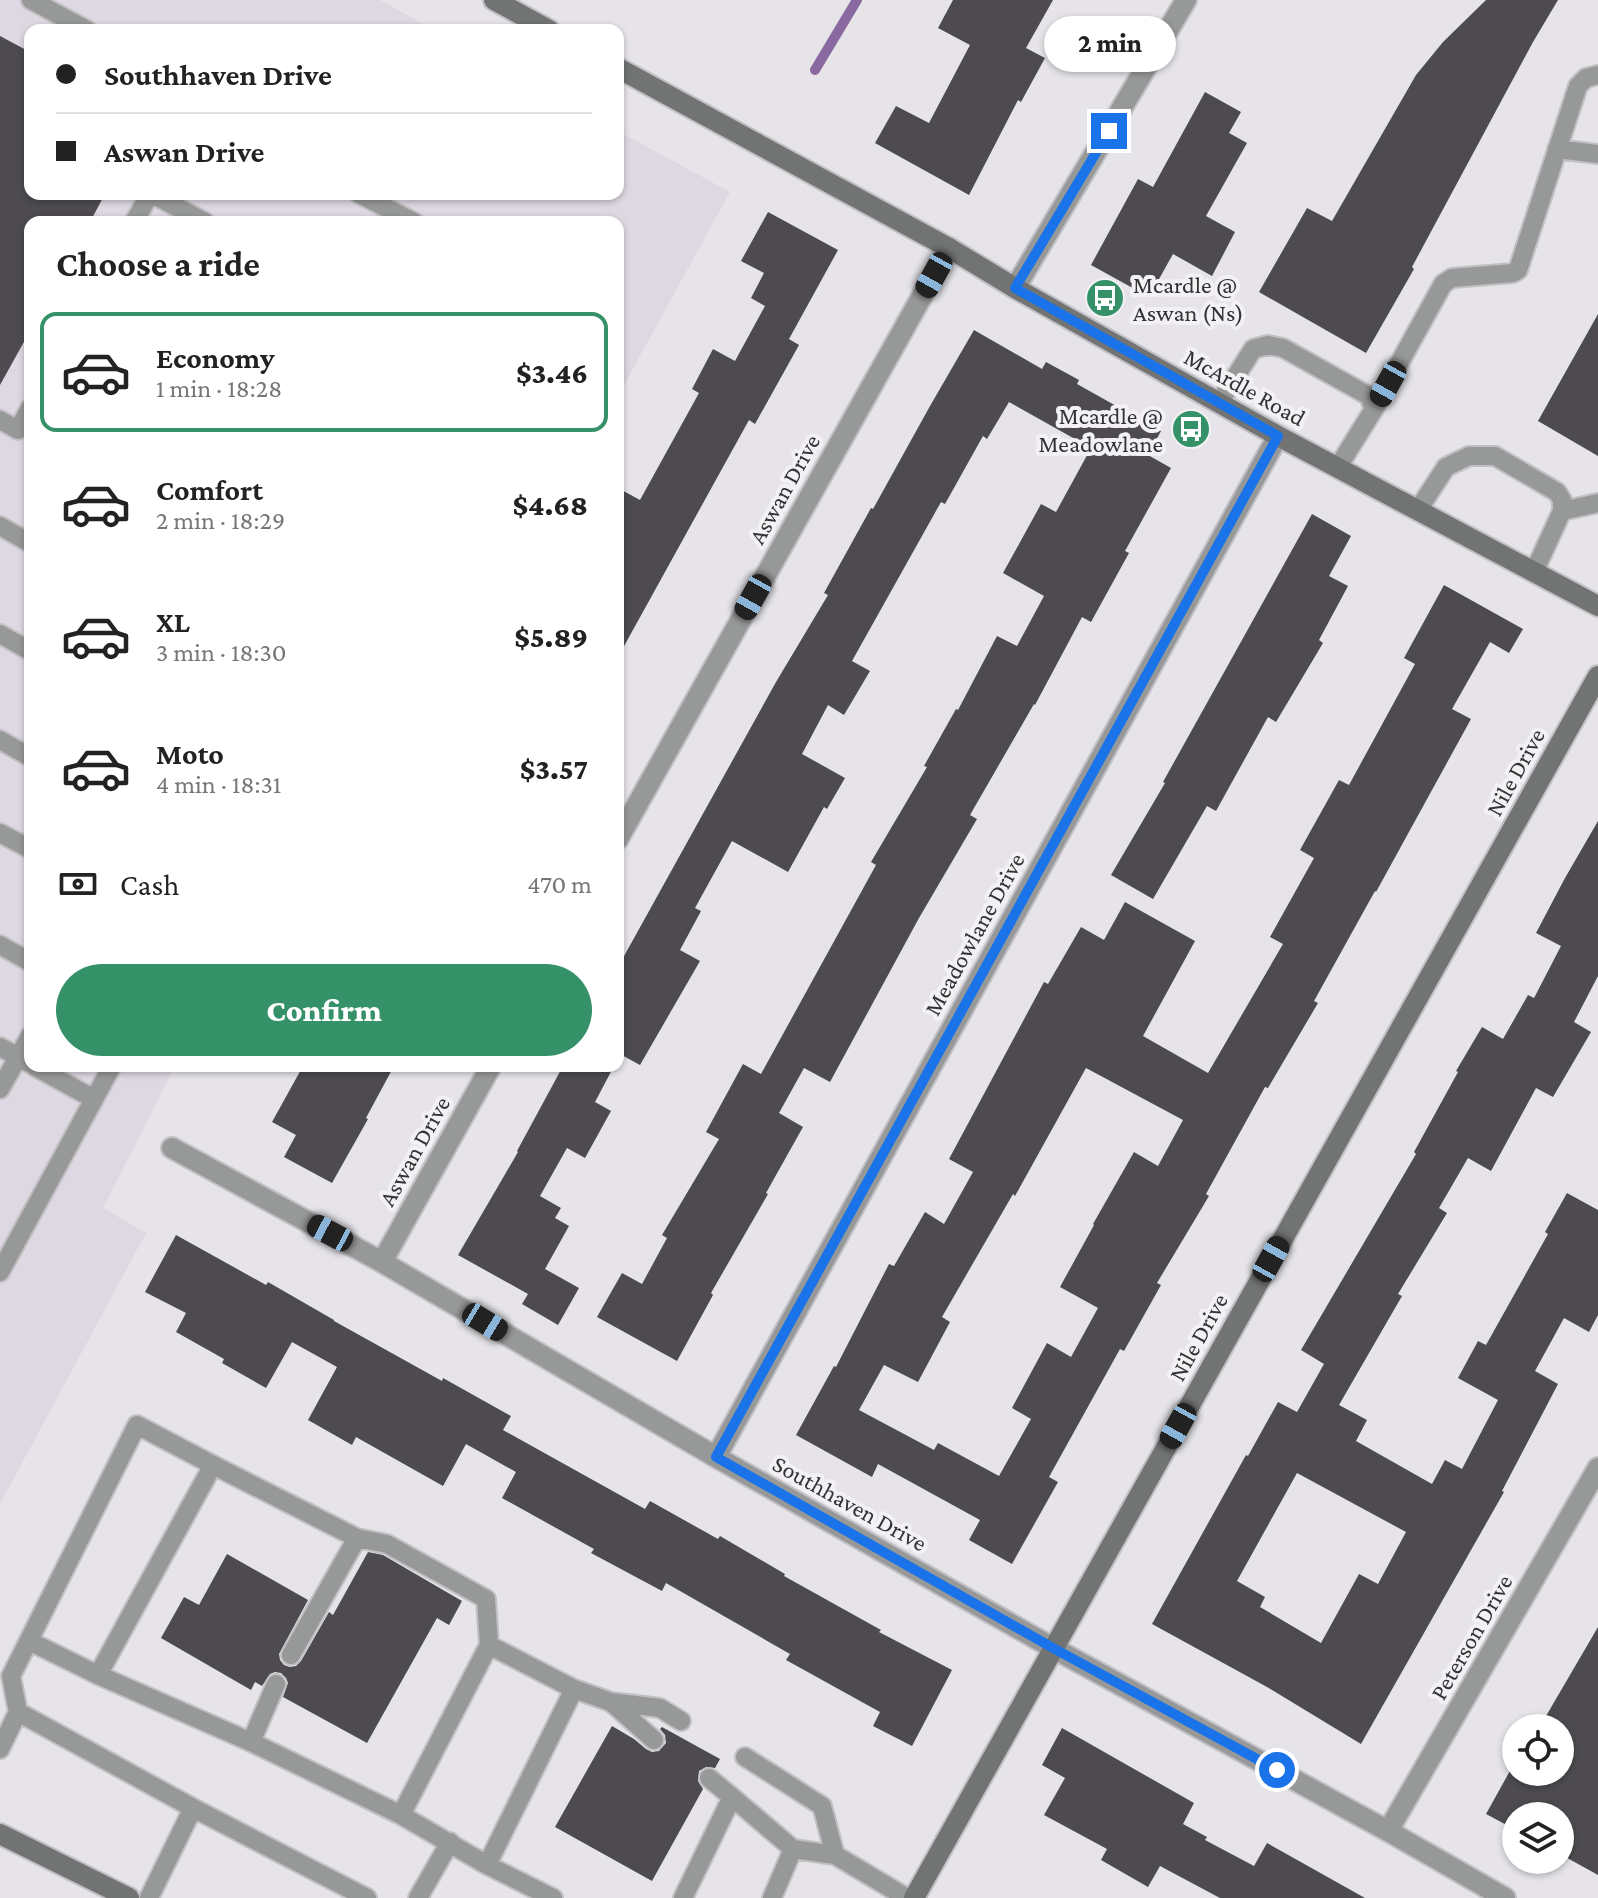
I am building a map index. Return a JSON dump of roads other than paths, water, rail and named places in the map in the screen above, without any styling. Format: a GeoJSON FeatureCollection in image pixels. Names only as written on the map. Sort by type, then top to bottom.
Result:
{"type":"FeatureCollection","features":[{"type":"Feature","properties":{"kind":"main road"},"geometry":{"type":"LineString","coordinates":[[494,0],[538,24]]}},
{"type":"Feature","properties":{"kind":"main road","name":"McArdle Road"},"geometry":{"type":"LineString","coordinates":[[624,71],[949,248],[1278,436],[1598,606]]}},
{"type":"Feature","properties":{"kind":"main road","name":"Nile Drive"},"geometry":{"type":"LineString","coordinates":[[914,1898],[1598,676]]}},
{"type":"Feature","properties":{"kind":"main road"},"geometry":{"type":"LineString","coordinates":[[0,1834],[129,1898]]}},
{"type":"Feature","properties":{"kind":"street"},"geometry":{"type":"LineString","coordinates":[[1015,288],[1186,0]]}},
{"type":"Feature","properties":{"kind":"street","name":"Aswan Drive"},"geometry":{"type":"LineString","coordinates":[[624,828],[949,248]]}},
{"type":"Feature","properties":{"kind":"street","name":"Meadowlane Drive"},"geometry":{"type":"LineString","coordinates":[[716,1457],[1278,436]]}},
{"type":"Feature","properties":{"kind":"street","name":"Aswan Drive"},"geometry":{"type":"LineString","coordinates":[[382,1262],[488,1072]]}},
{"type":"Feature","properties":{"kind":"street","name":"Southhaven Drive"},"geometry":{"type":"LineString","coordinates":[[172,1148],[382,1262],[716,1457],[1053,1648],[1505,1898]]}},
{"type":"Feature","properties":{"kind":"street","name":"Peterson Drive"},"geometry":{"type":"LineString","coordinates":[[1388,1831],[1598,1468]]}},
{"type":"Feature","properties":{"kind":"lane"},"geometry":{"type":"LineString","coordinates":[[31,0],[76,24]]}},
{"type":"Feature","properties":{"kind":"lane"},"geometry":{"type":"LineString","coordinates":[[1338,467],[1443,284],[1452,278],[1518,270],[1578,86],[1586,78],[1598,75]]}},
{"type":"Feature","properties":{"kind":"lane"},"geometry":{"type":"LineString","coordinates":[[1557,149],[1598,154]]}},
{"type":"Feature","properties":{"kind":"lane"},"geometry":{"type":"LineString","coordinates":[[163,200],[193,216]]}},
{"type":"Feature","properties":{"kind":"lane"},"geometry":{"type":"LineString","coordinates":[[371,200],[402,216]]}},
{"type":"Feature","properties":{"kind":"lane"},"geometry":{"type":"LineString","coordinates":[[1219,403],[1253,349],[1268,345],[1283,348],[1369,396],[1374,409]]}},
{"type":"Feature","properties":{"kind":"lane"},"geometry":{"type":"LineString","coordinates":[[0,420],[24,433]]}},
{"type":"Feature","properties":{"kind":"lane"},"geometry":{"type":"LineString","coordinates":[[1418,510],[1446,467],[1469,456],[1495,456],[1557,492],[1562,500],[1562,511],[1534,572]]}},
{"type":"Feature","properties":{"kind":"lane"},"geometry":{"type":"LineString","coordinates":[[1562,511],[1598,503]]}},
{"type":"Feature","properties":{"kind":"lane"},"geometry":{"type":"LineString","coordinates":[[0,526],[24,540]]}},
{"type":"Feature","properties":{"kind":"lane"},"geometry":{"type":"LineString","coordinates":[[0,634],[24,648]]}},
{"type":"Feature","properties":{"kind":"lane"},"geometry":{"type":"LineString","coordinates":[[0,740],[24,754]]}},
{"type":"Feature","properties":{"kind":"lane"},"geometry":{"type":"LineString","coordinates":[[0,833],[24,846]]}},
{"type":"Feature","properties":{"kind":"lane"},"geometry":{"type":"LineString","coordinates":[[0,945],[24,959]]}},
{"type":"Feature","properties":{"kind":"lane"},"geometry":{"type":"LineString","coordinates":[[0,1047],[24,1060]]}},
{"type":"Feature","properties":{"kind":"lane"},"geometry":{"type":"LineString","coordinates":[[0,1089],[24,1065]]}},
{"type":"Feature","properties":{"kind":"lane"},"geometry":{"type":"LineString","coordinates":[[45,1072],[94,1099]]}},
{"type":"Feature","properties":{"kind":"lane"},"geometry":{"type":"LineString","coordinates":[[0,1272],[109,1072]]}},
{"type":"Feature","properties":{"kind":"lane"},"geometry":{"type":"LineString","coordinates":[[0,1749],[18,1712],[11,1676],[137,1425],[357,1538],[387,1544],[486,1599],[489,1645],[401,1815]]}},
{"type":"Feature","properties":{"kind":"lane"},"geometry":{"type":"LineString","coordinates":[[98,1675],[213,1465]]}},
{"type":"Feature","properties":{"kind":"lane"},"geometry":{"type":"LineString","coordinates":[[291,1655],[357,1538]]}},
{"type":"Feature","properties":{"kind":"lane"},"geometry":{"type":"LineString","coordinates":[[29,1641],[251,1742],[401,1815],[487,1865],[553,1898]]}},
{"type":"Feature","properties":{"kind":"lane"},"geometry":{"type":"LineString","coordinates":[[489,1645],[574,1689],[611,1702],[660,1708],[681,1721]]}},
{"type":"Feature","properties":{"kind":"lane"},"geometry":{"type":"LineString","coordinates":[[251,1742],[276,1684]]}},
{"type":"Feature","properties":{"kind":"lane"},"geometry":{"type":"LineString","coordinates":[[487,1865],[574,1689]]}},
{"type":"Feature","properties":{"kind":"lane"},"geometry":{"type":"LineString","coordinates":[[611,1702],[654,1740]]}},
{"type":"Feature","properties":{"kind":"lane"},"geometry":{"type":"LineString","coordinates":[[18,1712],[193,1808],[367,1898]]}},
{"type":"Feature","properties":{"kind":"lane"},"geometry":{"type":"LineString","coordinates":[[745,1757],[822,1806],[835,1855]]}},
{"type":"Feature","properties":{"kind":"lane"},"geometry":{"type":"LineString","coordinates":[[709,1778],[793,1849],[835,1855],[907,1898]]}},
{"type":"Feature","properties":{"kind":"lane"},"geometry":{"type":"LineString","coordinates":[[683,1898],[732,1797]]}},
{"type":"Feature","properties":{"kind":"lane"},"geometry":{"type":"LineString","coordinates":[[149,1898],[193,1808]]}},
{"type":"Feature","properties":{"kind":"lane"},"geometry":{"type":"LineString","coordinates":[[418,1898],[450,1842]]}},
{"type":"Feature","properties":{"kind":"lane"},"geometry":{"type":"LineString","coordinates":[[772,1898],[793,1849]]}},
{"type":"Feature","properties":{"kind":"waterway"},"geometry":{"type":"LineString","coordinates":[[815,70],[857,0]]}},
{"type":"Feature","properties":{"kind":"place","name":"Mcardle @ Aswan (Ns)"},"geometry":{"type":"Point","coordinates":[1105,298]}},
{"type":"Feature","properties":{"kind":"place","name":"Mcardle @ Meadowlane"},"geometry":{"type":"Point","coordinates":[1191,429]}}]}
